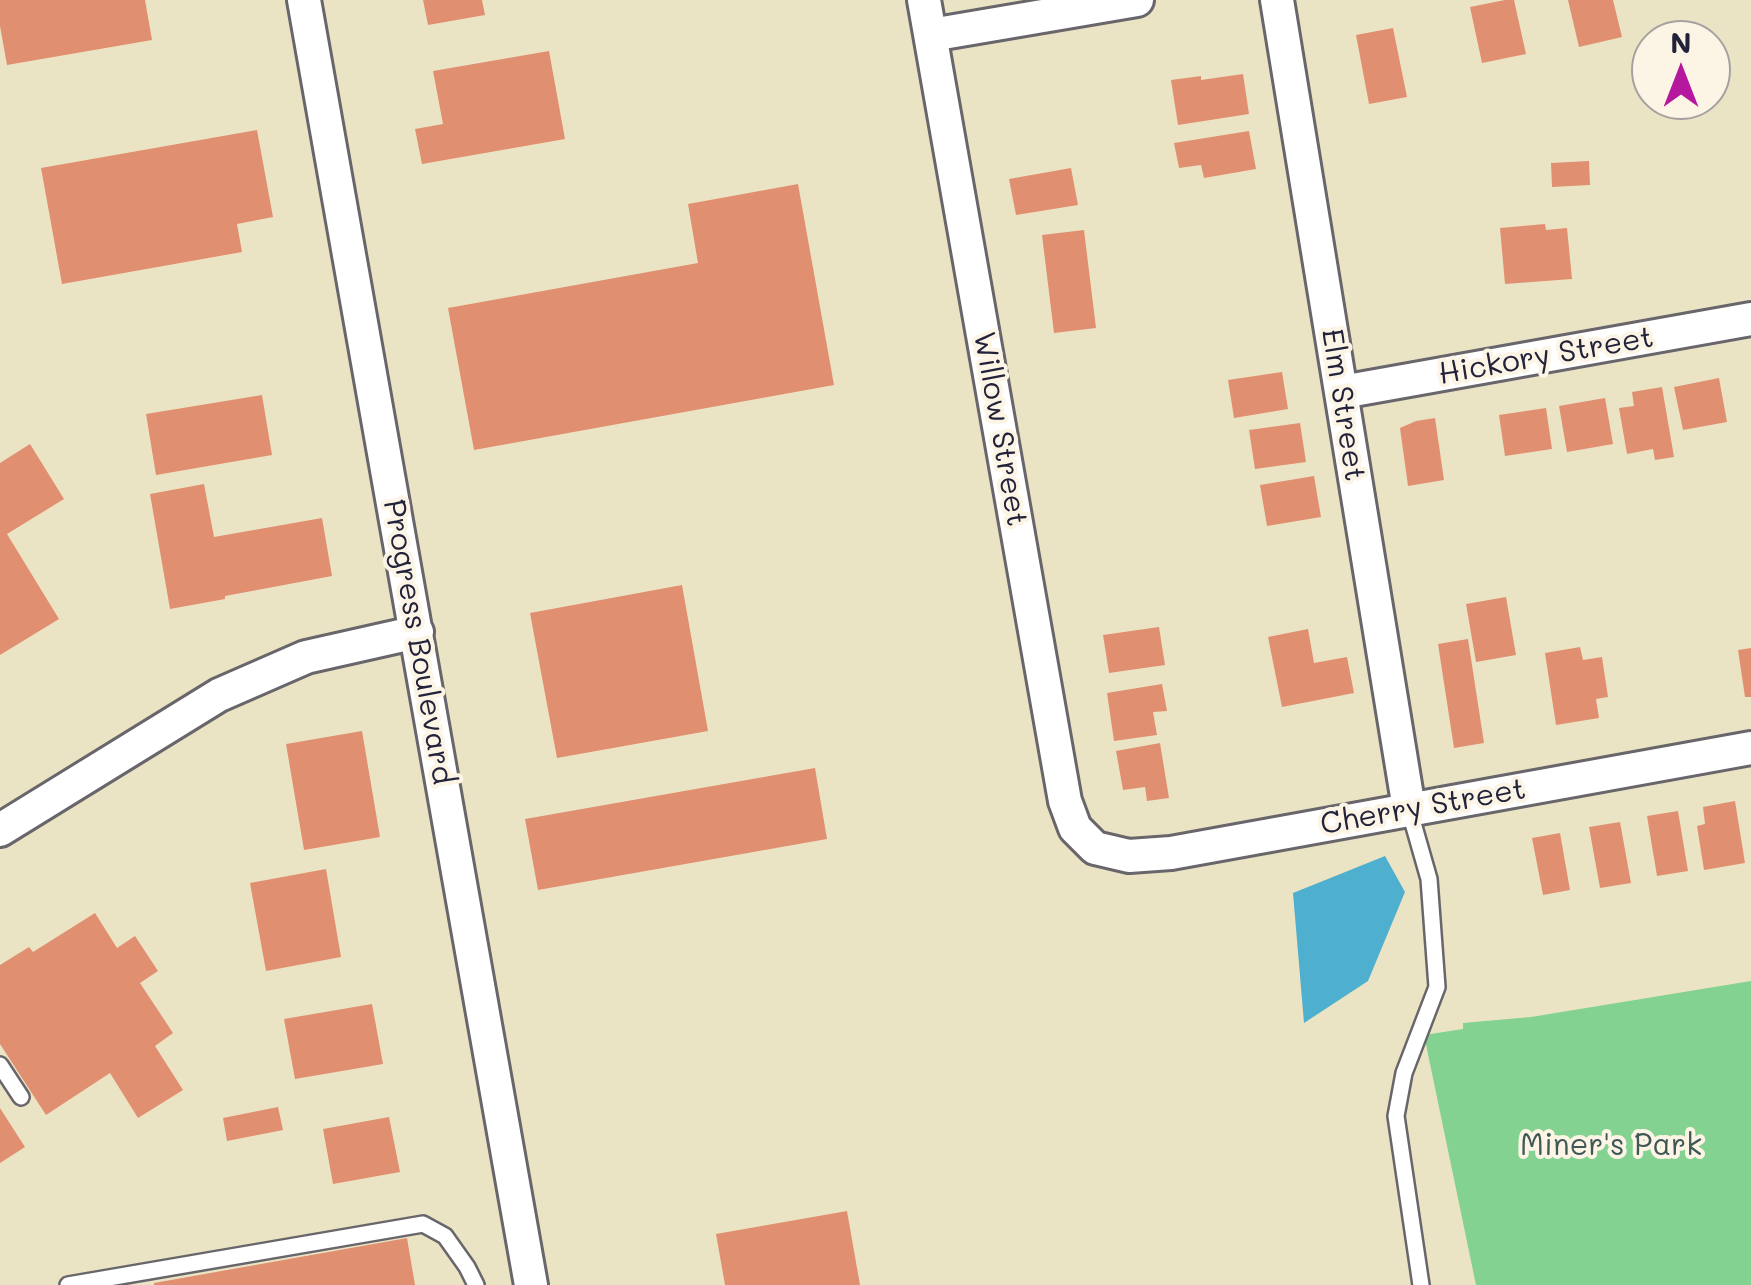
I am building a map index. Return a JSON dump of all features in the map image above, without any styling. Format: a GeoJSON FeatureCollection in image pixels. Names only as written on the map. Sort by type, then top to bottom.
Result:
{"type":"FeatureCollection","features":[{"type":"Feature","properties":{"kind":"street","name":"Progress Boulevard"},"geometry":{"type":"LineString","coordinates":[[304,0],[531,1285]]}},
{"type":"Feature","properties":{"kind":"street","name":"Willow Street"},"geometry":{"type":"LineString","coordinates":[[924,0],[1064,802],[1075,828],[1095,848]]}},
{"type":"Feature","properties":{"kind":"street"},"geometry":{"type":"LineString","coordinates":[[931,35],[1137,0]]}},
{"type":"Feature","properties":{"kind":"street","name":"Elm Street"},"geometry":{"type":"LineString","coordinates":[[1277,0],[1409,810]]}},
{"type":"Feature","properties":{"kind":"street","name":"Hickory Street"},"geometry":{"type":"LineString","coordinates":[[1342,392],[1751,319]]}},
{"type":"Feature","properties":{"kind":"street"},"geometry":{"type":"LineString","coordinates":[[0,830],[219,695],[306,657],[417,632]]}},
{"type":"Feature","properties":{"kind":"street","name":"Cherry Street"},"geometry":{"type":"LineString","coordinates":[[1095,848],[1130,856],[1172,853],[1751,748]]}},
{"type":"Feature","properties":{"kind":"lane"},"geometry":{"type":"LineString","coordinates":[[1409,810],[1430,879],[1437,986],[1404,1074],[1396,1116],[1421,1285]]}},
{"type":"Feature","properties":{"kind":"lane"},"geometry":{"type":"LineString","coordinates":[[0,1065],[21,1098]]}},
{"type":"Feature","properties":{"kind":"lane"},"geometry":{"type":"LineString","coordinates":[[68,1285],[423,1224],[445,1236],[476,1285]]}},
{"type":"Feature","properties":{"kind":"green space","name":"Miner's Park"},"geometry":{"type":"Polygon","coordinates":[[[1751,981],[1751,1285],[1476,1285],[1424,1035],[1463,1029],[1463,1023],[1531,1017],[1751,981]]]}},
{"type":"Feature","properties":{"kind":"water"},"geometry":{"type":"Polygon","coordinates":[[[1385,856],[1405,892],[1368,981],[1304,1023],[1293,893],[1385,856]]]}},
{"type":"Feature","properties":{"kind":"building"},"geometry":{"type":"Polygon","coordinates":[[[0,0],[145,0],[152,40],[7,65],[0,0]]]}},
{"type":"Feature","properties":{"kind":"building"},"geometry":{"type":"Polygon","coordinates":[[[423,0],[482,0],[485,15],[428,25],[423,0]]]}},
{"type":"Feature","properties":{"kind":"building"},"geometry":{"type":"Polygon","coordinates":[[[1514,0],[1526,54],[1482,63],[1470,7],[1514,0]]]}},
{"type":"Feature","properties":{"kind":"building"},"geometry":{"type":"Polygon","coordinates":[[[1568,0],[1613,0],[1622,37],[1579,47],[1568,0]]]}},
{"type":"Feature","properties":{"kind":"building"},"geometry":{"type":"Polygon","coordinates":[[[1393,28],[1407,97],[1369,104],[1356,35],[1393,28]]]}},
{"type":"Feature","properties":{"kind":"building"},"geometry":{"type":"Polygon","coordinates":[[[549,51],[565,139],[422,164],[415,129],[443,124],[433,71],[549,51]]]}},
{"type":"Feature","properties":{"kind":"building"},"geometry":{"type":"Polygon","coordinates":[[[1243,74],[1249,114],[1178,125],[1171,80],[1243,74]]]}},
{"type":"Feature","properties":{"kind":"building"},"geometry":{"type":"Polygon","coordinates":[[[257,130],[273,217],[237,224],[242,252],[62,284],[41,168],[257,130]]]}},
{"type":"Feature","properties":{"kind":"building"},"geometry":{"type":"Polygon","coordinates":[[[1249,131],[1256,169],[1204,178],[1201,165],[1179,168],[1174,143],[1249,131]]]}},
{"type":"Feature","properties":{"kind":"building"},"geometry":{"type":"Polygon","coordinates":[[[1589,161],[1590,185],[1552,187],[1551,163],[1589,161]]]}},
{"type":"Feature","properties":{"kind":"building"},"geometry":{"type":"Polygon","coordinates":[[[1071,168],[1078,205],[1016,215],[1009,179],[1071,168]]]}},
{"type":"Feature","properties":{"kind":"building"},"geometry":{"type":"Polygon","coordinates":[[[798,184],[834,385],[474,450],[448,308],[698,263],[688,204],[798,184]]]}},
{"type":"Feature","properties":{"kind":"building"},"geometry":{"type":"Polygon","coordinates":[[[1545,224],[1546,230],[1567,228],[1572,279],[1505,284],[1500,228],[1545,224]]]}},
{"type":"Feature","properties":{"kind":"building"},"geometry":{"type":"Polygon","coordinates":[[[1084,230],[1096,328],[1054,333],[1042,235],[1084,230]]]}},
{"type":"Feature","properties":{"kind":"building"},"geometry":{"type":"Polygon","coordinates":[[[1282,372],[1288,409],[1234,418],[1228,380],[1282,372]]]}},
{"type":"Feature","properties":{"kind":"building"},"geometry":{"type":"Polygon","coordinates":[[[1719,378],[1727,422],[1683,430],[1674,387],[1719,378]]]}},
{"type":"Feature","properties":{"kind":"building"},"geometry":{"type":"Polygon","coordinates":[[[1662,387],[1674,457],[1655,460],[1653,449],[1627,454],[1619,408],[1634,406],[1632,392],[1662,387]]]}},
{"type":"Feature","properties":{"kind":"building"},"geometry":{"type":"Polygon","coordinates":[[[262,395],[272,455],[156,475],[146,414],[262,395]]]}},
{"type":"Feature","properties":{"kind":"building"},"geometry":{"type":"Polygon","coordinates":[[[1605,398],[1613,444],[1567,452],[1559,406],[1605,398]]]}},
{"type":"Feature","properties":{"kind":"building"},"geometry":{"type":"Polygon","coordinates":[[[1546,408],[1552,449],[1505,456],[1499,415],[1546,408]]]}},
{"type":"Feature","properties":{"kind":"building"},"geometry":{"type":"Polygon","coordinates":[[[1435,418],[1444,480],[1408,486],[1400,428],[1435,418]]]}},
{"type":"Feature","properties":{"kind":"building"},"geometry":{"type":"Polygon","coordinates":[[[1300,423],[1306,462],[1255,469],[1249,430],[1300,423]]]}},
{"type":"Feature","properties":{"kind":"building"},"geometry":{"type":"Polygon","coordinates":[[[30,444],[64,499],[7,534],[59,619],[0,655],[0,463],[30,444]]]}},
{"type":"Feature","properties":{"kind":"building"},"geometry":{"type":"Polygon","coordinates":[[[1314,476],[1321,517],[1267,526],[1260,485],[1314,476]]]}},
{"type":"Feature","properties":{"kind":"building"},"geometry":{"type":"Polygon","coordinates":[[[204,484],[214,537],[322,518],[332,576],[170,609],[150,494],[204,484]]]}},
{"type":"Feature","properties":{"kind":"building"},"geometry":{"type":"Polygon","coordinates":[[[682,585],[708,731],[557,758],[530,613],[682,585]]]}},
{"type":"Feature","properties":{"kind":"building"},"geometry":{"type":"Polygon","coordinates":[[[1506,597],[1516,655],[1476,662],[1466,604],[1506,597]]]}},
{"type":"Feature","properties":{"kind":"building"},"geometry":{"type":"Polygon","coordinates":[[[1159,627],[1165,665],[1109,673],[1103,635],[1159,627]]]}},
{"type":"Feature","properties":{"kind":"building"},"geometry":{"type":"Polygon","coordinates":[[[1308,629],[1314,663],[1347,657],[1354,693],[1282,707],[1268,637],[1308,629]]]}},
{"type":"Feature","properties":{"kind":"building"},"geometry":{"type":"Polygon","coordinates":[[[1468,639],[1484,743],[1454,748],[1438,644],[1468,639]]]}},
{"type":"Feature","properties":{"kind":"building"},"geometry":{"type":"Polygon","coordinates":[[[1580,647],[1583,660],[1602,657],[1608,697],[1596,699],[1599,718],[1556,725],[1545,653],[1580,647]]]}},
{"type":"Feature","properties":{"kind":"building"},"geometry":{"type":"Polygon","coordinates":[[[1751,648],[1751,697],[1745,697],[1738,650],[1751,648]]]}},
{"type":"Feature","properties":{"kind":"building"},"geometry":{"type":"Polygon","coordinates":[[[1162,684],[1167,711],[1153,712],[1157,735],[1114,741],[1107,693],[1162,684]]]}},
{"type":"Feature","properties":{"kind":"building"},"geometry":{"type":"Polygon","coordinates":[[[362,731],[380,837],[304,850],[286,744],[362,731]]]}},
{"type":"Feature","properties":{"kind":"building"},"geometry":{"type":"Polygon","coordinates":[[[1160,743],[1169,798],[1147,801],[1145,787],[1123,790],[1116,751],[1160,743]]]}},
{"type":"Feature","properties":{"kind":"building"},"geometry":{"type":"Polygon","coordinates":[[[815,768],[827,839],[538,890],[525,819],[815,768]]]}},
{"type":"Feature","properties":{"kind":"building"},"geometry":{"type":"Polygon","coordinates":[[[1735,801],[1745,863],[1704,870],[1697,826],[1705,824],[1703,807],[1735,801]]]}},
{"type":"Feature","properties":{"kind":"building"},"geometry":{"type":"Polygon","coordinates":[[[1678,811],[1688,871],[1657,876],[1647,816],[1678,811]]]}},
{"type":"Feature","properties":{"kind":"building"},"geometry":{"type":"Polygon","coordinates":[[[1620,822],[1631,883],[1600,888],[1589,827],[1620,822]]]}},
{"type":"Feature","properties":{"kind":"building"},"geometry":{"type":"Polygon","coordinates":[[[1560,833],[1570,890],[1543,895],[1532,838],[1560,833]]]}},
{"type":"Feature","properties":{"kind":"building"},"geometry":{"type":"Polygon","coordinates":[[[326,869],[341,957],[266,971],[250,883],[326,869]]]}},
{"type":"Feature","properties":{"kind":"building"},"geometry":{"type":"Polygon","coordinates":[[[95,913],[117,948],[135,936],[158,971],[140,983],[173,1033],[155,1046],[183,1090],[138,1118],[110,1073],[46,1115],[0,1044],[0,965],[29,947],[33,952],[95,913]]]}},
{"type":"Feature","properties":{"kind":"building"},"geometry":{"type":"Polygon","coordinates":[[[372,1004],[383,1064],[295,1079],[284,1019],[372,1004]]]}},
{"type":"Feature","properties":{"kind":"building"},"geometry":{"type":"Polygon","coordinates":[[[278,1107],[283,1130],[227,1141],[223,1118],[278,1107]]]}},
{"type":"Feature","properties":{"kind":"building"},"geometry":{"type":"Polygon","coordinates":[[[0,1108],[25,1147],[0,1163],[0,1108]]]}},
{"type":"Feature","properties":{"kind":"building"},"geometry":{"type":"Polygon","coordinates":[[[389,1117],[400,1172],[333,1184],[323,1129],[389,1117]]]}},
{"type":"Feature","properties":{"kind":"building"},"geometry":{"type":"Polygon","coordinates":[[[847,1211],[860,1285],[725,1285],[716,1234],[847,1211]]]}},
{"type":"Feature","properties":{"kind":"building"},"geometry":{"type":"Polygon","coordinates":[[[407,1238],[415,1285],[154,1285],[154,1283],[407,1238]]]}}]}
